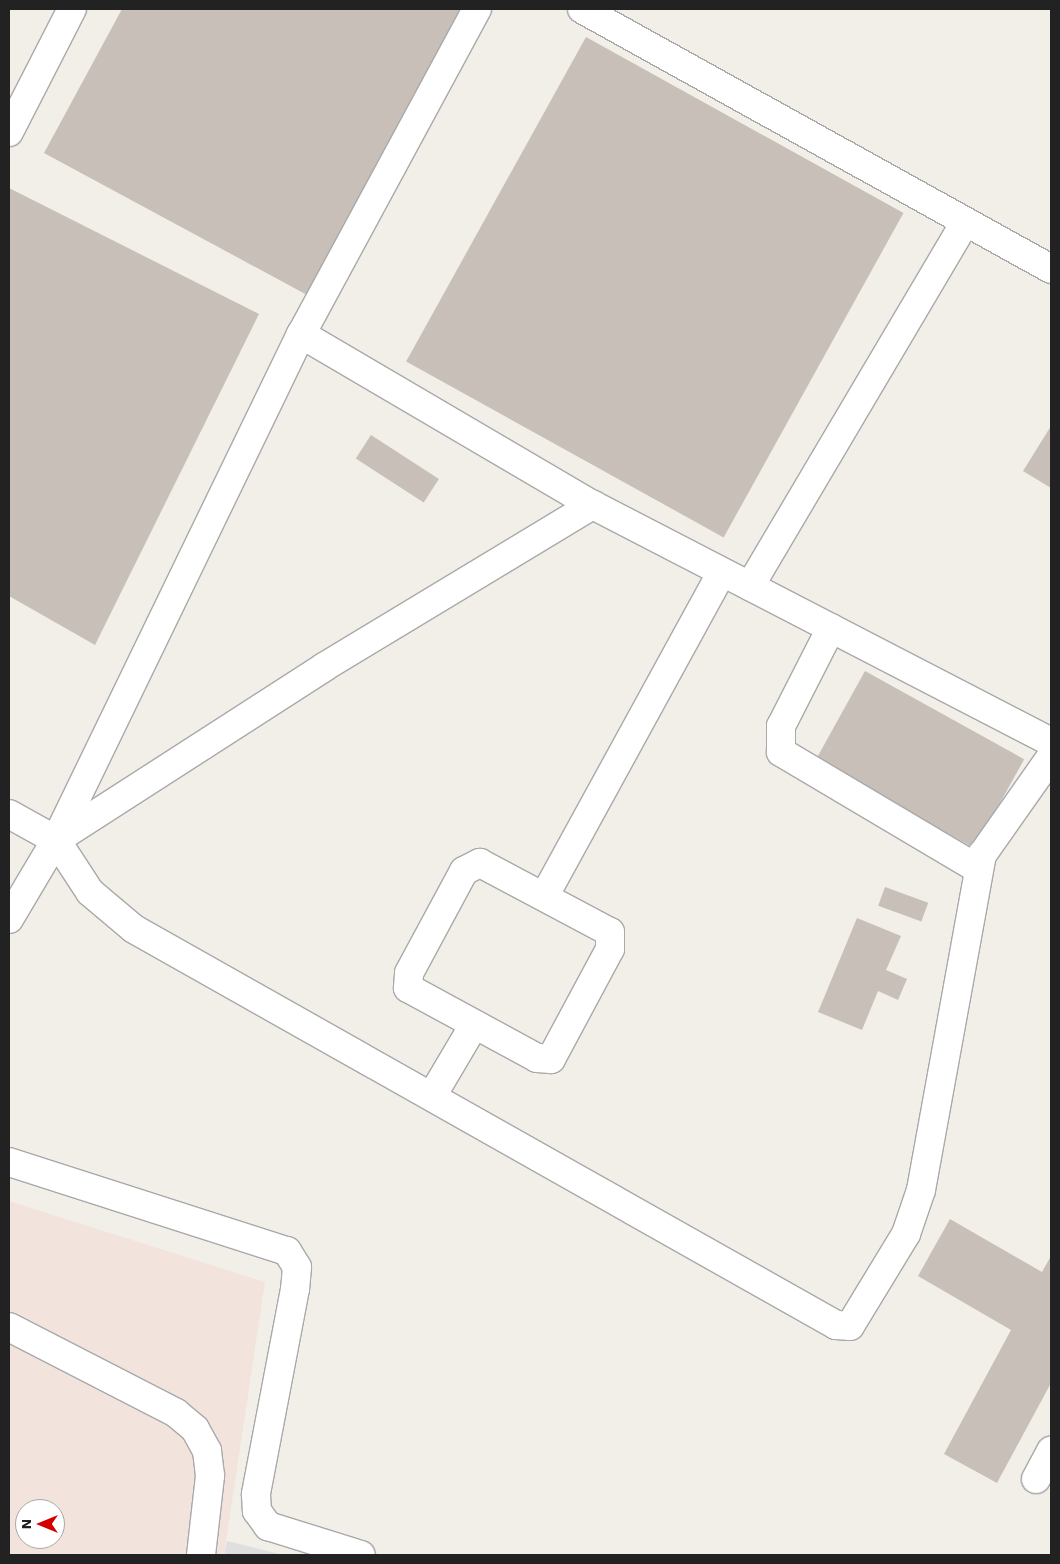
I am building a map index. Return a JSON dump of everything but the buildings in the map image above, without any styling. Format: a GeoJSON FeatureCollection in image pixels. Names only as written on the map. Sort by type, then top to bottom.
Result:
{"type":"FeatureCollection","features":[{"type":"Feature","properties":{"kind":"lane"},"geometry":{"type":"LineString","coordinates":[[9,132],[72,9]]}},
{"type":"Feature","properties":{"kind":"lane"},"geometry":{"type":"LineString","coordinates":[[9,919],[56,840],[301,334],[477,9]]}},
{"type":"Feature","properties":{"kind":"lane"},"geometry":{"type":"LineString","coordinates":[[582,9],[965,222],[1047,259]]}},
{"type":"Feature","properties":{"kind":"lane"},"geometry":{"type":"LineString","coordinates":[[750,586],[965,222]]}},
{"type":"Feature","properties":{"kind":"lane"},"geometry":{"type":"LineString","coordinates":[[301,334],[593,505],[1051,742]]}},
{"type":"Feature","properties":{"kind":"lane"},"geometry":{"type":"LineString","coordinates":[[56,840],[324,667],[593,505]]}},
{"type":"Feature","properties":{"kind":"lane"},"geometry":{"type":"LineString","coordinates":[[546,894],[722,572]]}},
{"type":"Feature","properties":{"kind":"lane"},"geometry":{"type":"LineString","coordinates":[[831,628],[781,726],[782,752],[978,868]]}},
{"type":"Feature","properties":{"kind":"lane"},"geometry":{"type":"LineString","coordinates":[[9,814],[56,840],[90,892],[134,929],[836,1325],[850,1326],[906,1234],[922,1190],[978,868],[993,838],[1051,757]]}},
{"type":"Feature","properties":{"kind":"lane"},"geometry":{"type":"LineString","coordinates":[[480,863],[489,865],[602,924],[612,939],[556,1054],[543,1061],[474,1025],[416,994],[408,980],[464,871],[480,863]]}},
{"type":"Feature","properties":{"kind":"lane"},"geometry":{"type":"LineString","coordinates":[[432,1096],[474,1025]]}},
{"type":"Feature","properties":{"kind":"lane"},"geometry":{"type":"LineString","coordinates":[[9,1162],[287,1251],[296,1274],[256,1494],[257,1511],[268,1526],[361,1555]]}},
{"type":"Feature","properties":{"kind":"lane"},"geometry":{"type":"LineString","coordinates":[[9,1327],[176,1413],[196,1429],[207,1450],[210,1476],[201,1555]]}},
{"type":"Feature","properties":{"kind":"lane"},"geometry":{"type":"LineString","coordinates":[[1036,1479],[1051,1451]]}},
{"type":"Feature","properties":{"kind":"shaded area"},"geometry":{"type":"Polygon","coordinates":[[[9,1201],[265,1282],[224,1555],[9,1555],[9,1201]]]}},
{"type":"Feature","properties":{"kind":"shaded area"},"geometry":{"type":"Polygon","coordinates":[[[227,1541],[284,1555],[224,1555],[227,1541]]]}}]}
